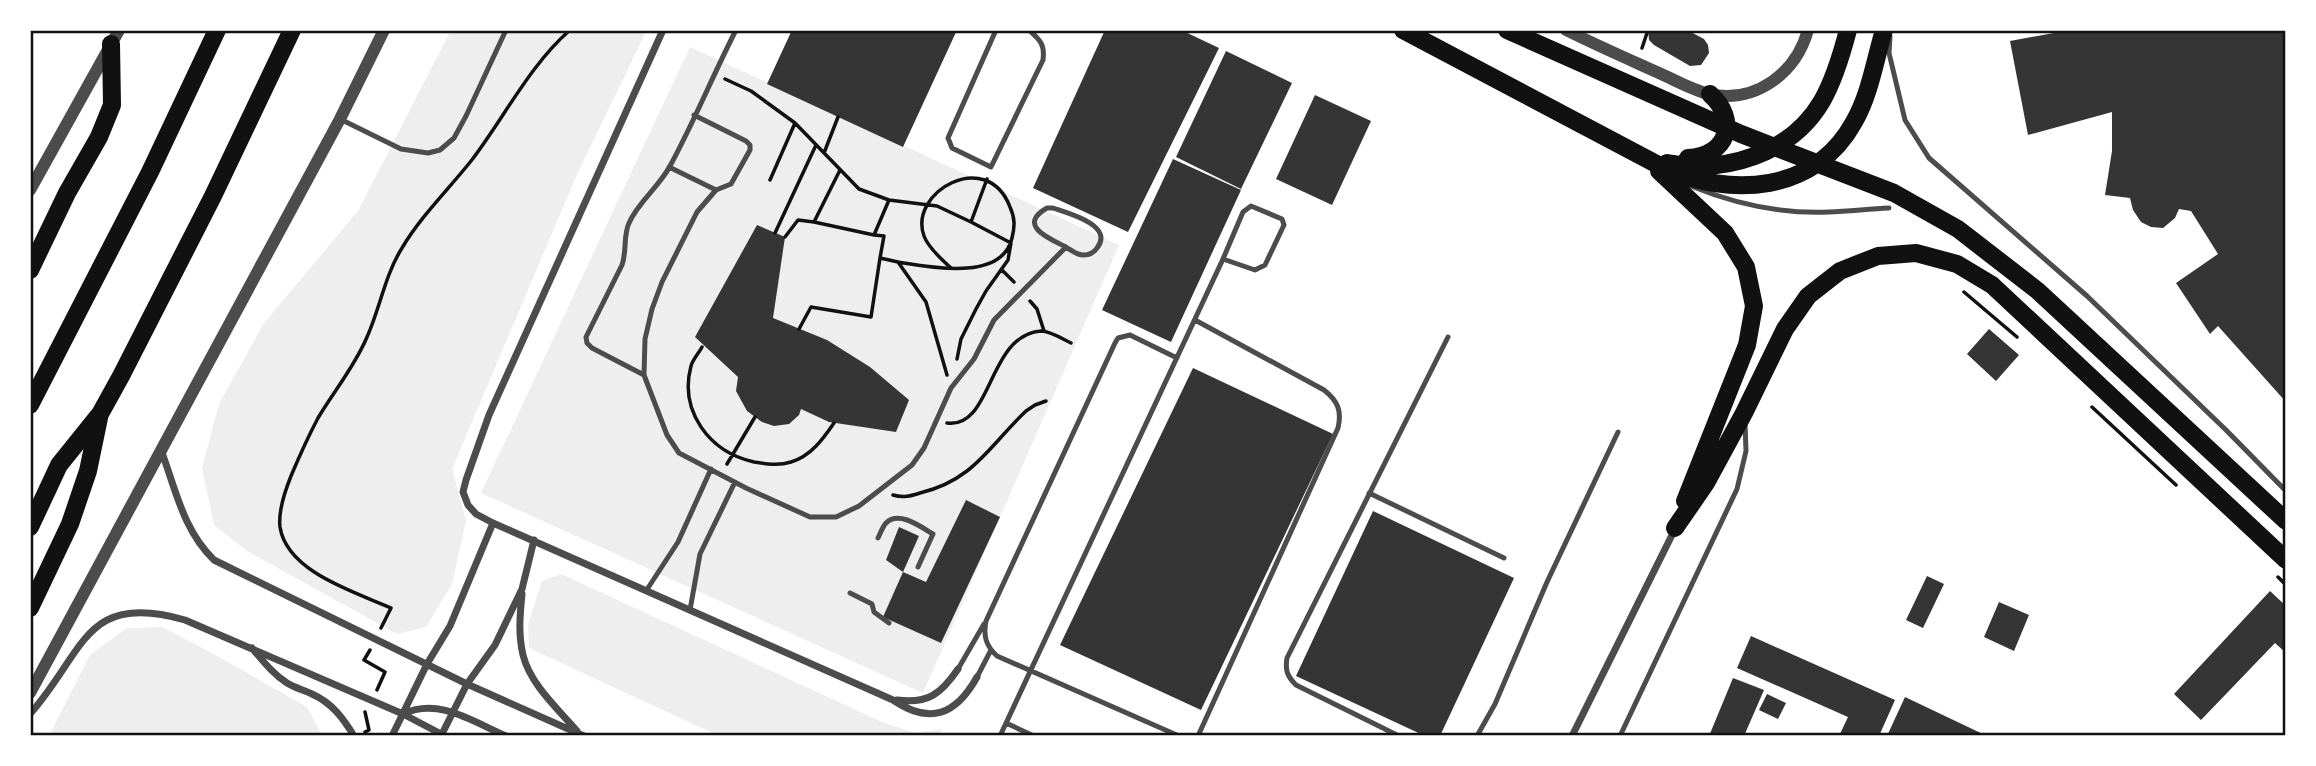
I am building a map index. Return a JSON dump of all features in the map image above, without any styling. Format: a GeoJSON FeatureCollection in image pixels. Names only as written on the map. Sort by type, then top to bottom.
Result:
{"type":"FeatureCollection","features":[{"type":"Feature","properties":{"kind":"main road"},"geometry":{"type":"LineString","coordinates":[[30,405],[150,172],[217,30]]}},
{"type":"Feature","properties":{"kind":"main road"},"geometry":{"type":"LineString","coordinates":[[30,527],[59,465],[100,414],[207,208],[292,30]]}},
{"type":"Feature","properties":{"kind":"main road"},"geometry":{"type":"LineString","coordinates":[[1403,30],[1646,159],[1682,176],[1721,186],[1760,186],[1797,175],[1829,153],[1853,124],[1862,106],[1884,30]]}},
{"type":"Feature","properties":{"kind":"main road"},"geometry":{"type":"LineString","coordinates":[[1507,30],[1741,134],[1894,192],[1958,229],[2038,291],[2286,521]]}},
{"type":"Feature","properties":{"kind":"main road"},"geometry":{"type":"LineString","coordinates":[[1646,159],[1674,165],[1729,164],[1780,144],[1803,125],[1822,101],[1848,30]]}},
{"type":"Feature","properties":{"kind":"main road"},"geometry":{"type":"LineString","coordinates":[[30,270],[67,193],[99,137],[112,105],[115,37]]}},
{"type":"Feature","properties":{"kind":"main road"},"geometry":{"type":"LineString","coordinates":[[1646,159],[1696,157],[1710,153],[1720,144],[1726,131],[1726,117],[1720,104],[1710,94]]}},
{"type":"Feature","properties":{"kind":"main road"},"geometry":{"type":"LineString","coordinates":[[1646,159],[1725,233],[1746,267],[1754,306],[1747,345],[1675,528]]}},
{"type":"Feature","properties":{"kind":"main road"},"geometry":{"type":"LineString","coordinates":[[1675,528],[1706,483],[1785,329],[1808,296],[1840,271],[1878,257],[1916,253],[1957,264],[1992,285],[2286,560]]}},
{"type":"Feature","properties":{"kind":"main road"},"geometry":{"type":"LineString","coordinates":[[30,608],[70,524],[88,471],[100,414]]}},
{"type":"Feature","properties":{"kind":"street"},"geometry":{"type":"LineString","coordinates":[[30,693],[340,119],[384,30]]}},
{"type":"Feature","properties":{"kind":"street"},"geometry":{"type":"LineString","coordinates":[[663,30],[489,415],[463,492],[468,505],[476,514],[493,523],[893,699],[908,710],[925,714],[942,713],[960,702],[978,677]]}},
{"type":"Feature","properties":{"kind":"street"},"geometry":{"type":"LineString","coordinates":[[1566,30],[1710,94],[1732,95],[1757,91],[1772,84],[1803,47],[1808,30]]}},
{"type":"Feature","properties":{"kind":"street"},"geometry":{"type":"LineString","coordinates":[[30,190],[115,37]]}},
{"type":"Feature","properties":{"kind":"street"},"geometry":{"type":"LineString","coordinates":[[161,449],[194,538],[214,560],[467,684],[582,735]]}},
{"type":"Feature","properties":{"kind":"street"},"geometry":{"type":"LineString","coordinates":[[392,736],[427,664],[450,626],[493,523]]}},
{"type":"Feature","properties":{"kind":"street"},"geometry":{"type":"LineString","coordinates":[[1572,736],[1675,528]]}},
{"type":"Feature","properties":{"kind":"street"},"geometry":{"type":"LineString","coordinates":[[534,540],[522,589],[519,629],[523,657],[546,696],[582,735]]}},
{"type":"Feature","properties":{"kind":"street"},"geometry":{"type":"LineString","coordinates":[[30,714],[85,637],[105,620],[138,611],[160,613],[185,620],[372,700],[443,736],[467,684],[495,645],[522,589]]}},
{"type":"Feature","properties":{"kind":"street"},"geometry":{"type":"LineString","coordinates":[[252,648],[278,677],[331,705],[355,736]]}},
{"type":"Feature","properties":{"kind":"street"},"geometry":{"type":"LineString","coordinates":[[893,699],[911,702],[930,698],[946,687],[958,669]]}},
{"type":"Feature","properties":{"kind":"street"},"geometry":{"type":"LineString","coordinates":[[403,714],[425,707],[453,712],[506,736]]}},
{"type":"Feature","properties":{"kind":"lane"},"geometry":{"type":"LineString","coordinates":[[340,119],[401,149],[428,153],[440,150],[454,138],[506,30]]}},
{"type":"Feature","properties":{"kind":"lane"},"geometry":{"type":"LineString","coordinates":[[644,375],[592,348],[586,337],[622,265],[627,226],[669,167],[736,30]]}},
{"type":"Feature","properties":{"kind":"lane"},"geometry":{"type":"LineString","coordinates":[[996,30],[948,138],[952,148],[991,167],[1044,60],[1043,42],[1029,30]]}},
{"type":"Feature","properties":{"kind":"lane"},"geometry":{"type":"LineString","coordinates":[[1890,30],[1889,53],[1905,120],[1929,158],[2084,294],[2286,491]]}},
{"type":"Feature","properties":{"kind":"lane"},"geometry":{"type":"LineString","coordinates":[[694,115],[750,145],[750,150],[731,184],[716,190],[697,212],[662,282],[645,339],[644,375],[667,435],[679,453],[786,508],[810,517],[836,517],[859,506],[912,465],[924,448],[951,388],[974,359],[994,320],[1066,247]]}},
{"type":"Feature","properties":{"kind":"lane"},"geometry":{"type":"LineString","coordinates":[[1646,159],[1680,181],[1708,193],[1767,208],[1829,212],[1889,208]]}},
{"type":"Feature","properties":{"kind":"lane"},"geometry":{"type":"LineString","coordinates":[[669,167],[716,190]]}},
{"type":"Feature","properties":{"kind":"lane"},"geometry":{"type":"LineString","coordinates":[[1000,736],[1032,672],[1243,212],[1247,207],[1255,207],[1284,222],[1268,260],[1261,269],[1250,270],[1223,259]]}},
{"type":"Feature","properties":{"kind":"lane"},"geometry":{"type":"LineString","coordinates":[[1053,208],[1087,221],[1098,229],[1100,243],[1096,250],[1088,255],[1080,255],[1066,247],[1042,236],[1035,228],[1035,219],[1039,212],[1053,208]]}},
{"type":"Feature","properties":{"kind":"lane"},"geometry":{"type":"LineString","coordinates":[[1195,320],[1324,390],[1333,397],[1341,417],[1339,428],[1198,736]]}},
{"type":"Feature","properties":{"kind":"lane"},"geometry":{"type":"LineString","coordinates":[[958,669],[986,621],[1118,338],[1130,335],[1177,358]]}},
{"type":"Feature","properties":{"kind":"lane"},"geometry":{"type":"LineString","coordinates":[[1399,736],[1296,685],[1288,677],[1285,668],[1287,658],[1448,337]]}},
{"type":"Feature","properties":{"kind":"lane"},"geometry":{"type":"LineString","coordinates":[[1620,736],[1737,489],[1746,451],[1744,413]]}},
{"type":"Feature","properties":{"kind":"lane"},"geometry":{"type":"LineString","coordinates":[[1477,736],[1495,704],[1618,432]]}},
{"type":"Feature","properties":{"kind":"lane"},"geometry":{"type":"LineString","coordinates":[[646,591],[678,541],[711,469]]}},
{"type":"Feature","properties":{"kind":"lane"},"geometry":{"type":"LineString","coordinates":[[690,610],[700,554],[735,482]]}},
{"type":"Feature","properties":{"kind":"lane"},"geometry":{"type":"LineString","coordinates":[[1369,493],[1504,558]]}},
{"type":"Feature","properties":{"kind":"lane"},"geometry":{"type":"LineString","coordinates":[[878,538],[886,523],[895,518],[904,519],[933,534],[918,567]]}},
{"type":"Feature","properties":{"kind":"lane"},"geometry":{"type":"LineString","coordinates":[[850,593],[872,604],[874,612],[889,623]]}},
{"type":"Feature","properties":{"kind":"lane"},"geometry":{"type":"LineString","coordinates":[[986,621],[986,641],[997,656],[1179,736]]}},
{"type":"Feature","properties":{"kind":"lane"},"geometry":{"type":"LineString","coordinates":[[978,677],[991,650]]}},
{"type":"Feature","properties":{"kind":"lane"},"geometry":{"type":"LineString","coordinates":[[1006,723],[1034,736]]}},
{"type":"Feature","properties":{"kind":"path"},"geometry":{"type":"LineString","coordinates":[[355,736],[369,730],[365,713],[386,672],[364,660],[391,608],[318,575],[298,561],[285,544],[280,526],[286,489],[318,419],[368,335],[382,292],[402,248],[470,162],[558,40],[570,30]]}},
{"type":"Feature","properties":{"kind":"path"},"geometry":{"type":"LineString","coordinates":[[714,73],[751,91],[795,123],[859,189],[889,200],[936,206],[1011,243]]}},
{"type":"Feature","properties":{"kind":"path"},"geometry":{"type":"LineString","coordinates":[[824,153],[838,117]]}},
{"type":"Feature","properties":{"kind":"path"},"geometry":{"type":"LineString","coordinates":[[770,180],[795,123]]}},
{"type":"Feature","properties":{"kind":"path"},"geometry":{"type":"LineString","coordinates":[[775,233],[816,145]]}},
{"type":"Feature","properties":{"kind":"path"},"geometry":{"type":"LineString","coordinates":[[971,222],[991,167]]}},
{"type":"Feature","properties":{"kind":"path"},"geometry":{"type":"LineString","coordinates":[[814,222],[840,170]]}},
{"type":"Feature","properties":{"kind":"path"},"geometry":{"type":"LineString","coordinates":[[951,268],[924,236],[922,224],[927,205],[946,185],[968,177],[986,179],[1004,194],[1015,225],[1008,260],[986,291],[961,339],[951,388]]}},
{"type":"Feature","properties":{"kind":"path"},"geometry":{"type":"LineString","coordinates":[[874,235],[889,200]]}},
{"type":"Feature","properties":{"kind":"path"},"geometry":{"type":"LineString","coordinates":[[785,237],[798,220],[884,236],[871,317],[811,307],[799,329]]}},
{"type":"Feature","properties":{"kind":"path"},"geometry":{"type":"LineString","coordinates":[[880,258],[965,269],[987,265],[1000,257],[1011,243]]}},
{"type":"Feature","properties":{"kind":"path"},"geometry":{"type":"LineString","coordinates":[[898,262],[926,302],[951,388]]}},
{"type":"Feature","properties":{"kind":"path"},"geometry":{"type":"LineString","coordinates":[[1957,285],[2022,341]]}},
{"type":"Feature","properties":{"kind":"path"},"geometry":{"type":"LineString","coordinates":[[935,421],[954,424],[970,415],[983,397],[1005,353],[1021,337],[1044,331],[1071,343]]}},
{"type":"Feature","properties":{"kind":"path"},"geometry":{"type":"LineString","coordinates":[[702,347],[691,364],[688,392],[695,419],[704,434],[733,454],[744,460],[776,465],[792,462],[808,454],[834,422]]}},
{"type":"Feature","properties":{"kind":"path"},"geometry":{"type":"LineString","coordinates":[[881,490],[897,497],[905,497],[958,479],[972,469],[1026,411],[1046,401]]}},
{"type":"Feature","properties":{"kind":"path"},"geometry":{"type":"LineString","coordinates":[[2089,404],[2177,486]]}},
{"type":"Feature","properties":{"kind":"path"},"geometry":{"type":"LineString","coordinates":[[721,475],[755,417]]}},
{"type":"Feature","properties":{"kind":"path"},"geometry":{"type":"LineString","coordinates":[[2271,571],[2286,585]]}},
{"type":"Feature","properties":{"kind":"shaded area"},"geometry":{"type":"Polygon","coordinates":[[[451,30],[647,30],[578,172],[452,469],[466,521],[452,584],[426,627],[397,634],[247,551],[214,525],[202,468],[219,404],[264,323],[358,211],[451,30]]]}},
{"type":"Feature","properties":{"kind":"shaded area"},"geometry":{"type":"Polygon","coordinates":[[[690,47],[1119,245],[923,693],[481,493],[690,47]]]}},
{"type":"Feature","properties":{"kind":"shaded area"},"geometry":{"type":"Polygon","coordinates":[[[561,574],[882,722],[915,733],[942,729],[940,736],[719,736],[529,648],[528,624],[542,581],[561,574]]]}},
{"type":"Feature","properties":{"kind":"shaded area"},"geometry":{"type":"Polygon","coordinates":[[[162,627],[307,707],[322,736],[49,736],[90,655],[127,628],[162,627]]]}},
{"type":"Feature","properties":{"kind":"building"},"geometry":{"type":"Polygon","coordinates":[[[792,30],[957,30],[903,147],[767,84],[792,30]]]}},
{"type":"Feature","properties":{"kind":"building"},"geometry":{"type":"Polygon","coordinates":[[[1105,30],[1181,30],[1219,48],[1128,232],[1033,188],[1105,30]]]}},
{"type":"Feature","properties":{"kind":"building"},"geometry":{"type":"Polygon","coordinates":[[[1648,30],[1687,30],[1704,39],[1709,53],[1701,65],[1690,66],[1654,45],[1649,40],[1648,30]]]}},
{"type":"Feature","properties":{"kind":"building"},"geometry":{"type":"Polygon","coordinates":[[[2070,30],[2286,30],[2286,402],[2218,326],[2210,334],[2176,283],[2218,254],[2191,211],[2179,209],[2175,218],[2163,228],[2151,227],[2141,222],[2133,210],[2130,198],[2105,195],[2112,151],[2112,112],[2028,135],[2010,41],[2070,30]]]}},
{"type":"Feature","properties":{"kind":"building"},"geometry":{"type":"Polygon","coordinates":[[[1226,51],[1292,83],[1241,189],[1176,157],[1226,51]]]}},
{"type":"Feature","properties":{"kind":"building"},"geometry":{"type":"Polygon","coordinates":[[[1315,95],[1371,121],[1332,205],[1276,179],[1315,95]]]}},
{"type":"Feature","properties":{"kind":"building"},"geometry":{"type":"Polygon","coordinates":[[[1173,159],[1241,190],[1171,342],[1102,310],[1173,159]]]}},
{"type":"Feature","properties":{"kind":"building"},"geometry":{"type":"Polygon","coordinates":[[[757,225],[785,237],[773,318],[827,340],[870,367],[909,400],[896,432],[829,422],[801,409],[799,415],[789,424],[774,426],[762,422],[747,411],[736,391],[738,377],[695,337],[757,225]]]}},
{"type":"Feature","properties":{"kind":"building"},"geometry":{"type":"Polygon","coordinates":[[[1989,329],[2019,355],[1996,381],[1967,354],[1989,329]]]}},
{"type":"Feature","properties":{"kind":"building"},"geometry":{"type":"Polygon","coordinates":[[[1193,368],[1333,434],[1201,710],[1060,645],[1193,368]]]}},
{"type":"Feature","properties":{"kind":"building"},"geometry":{"type":"Polygon","coordinates":[[[966,500],[1000,517],[941,643],[883,617],[903,572],[926,582],[966,500]]]}},
{"type":"Feature","properties":{"kind":"building"},"geometry":{"type":"Polygon","coordinates":[[[1373,511],[1514,578],[1440,736],[1425,736],[1296,676],[1373,511]]]}},
{"type":"Feature","properties":{"kind":"building"},"geometry":{"type":"Polygon","coordinates":[[[899,527],[919,536],[903,572],[886,560],[899,527]]]}},
{"type":"Feature","properties":{"kind":"building"},"geometry":{"type":"Polygon","coordinates":[[[1927,576],[1944,584],[1923,628],[1906,620],[1927,576]]]}},
{"type":"Feature","properties":{"kind":"building"},"geometry":{"type":"Polygon","coordinates":[[[2270,591],[2286,606],[2286,653],[2275,643],[2201,720],[2174,694],[2270,591]]]}},
{"type":"Feature","properties":{"kind":"building"},"geometry":{"type":"Polygon","coordinates":[[[1999,602],[2029,615],[2014,651],[1984,637],[1999,602]]]}},
{"type":"Feature","properties":{"kind":"building"},"geometry":{"type":"Polygon","coordinates":[[[1751,636],[1895,700],[1879,736],[1839,736],[1848,717],[1737,668],[1751,636]]]}},
{"type":"Feature","properties":{"kind":"building"},"geometry":{"type":"Polygon","coordinates":[[[1733,678],[1764,690],[1744,736],[1709,736],[1733,678]]]}},
{"type":"Feature","properties":{"kind":"building"},"geometry":{"type":"Polygon","coordinates":[[[1767,694],[1786,703],[1778,719],[1759,710],[1767,694]]]}},
{"type":"Feature","properties":{"kind":"building"},"geometry":{"type":"Polygon","coordinates":[[[1905,697],[1987,736],[1887,736],[1905,697]]]}}]}
